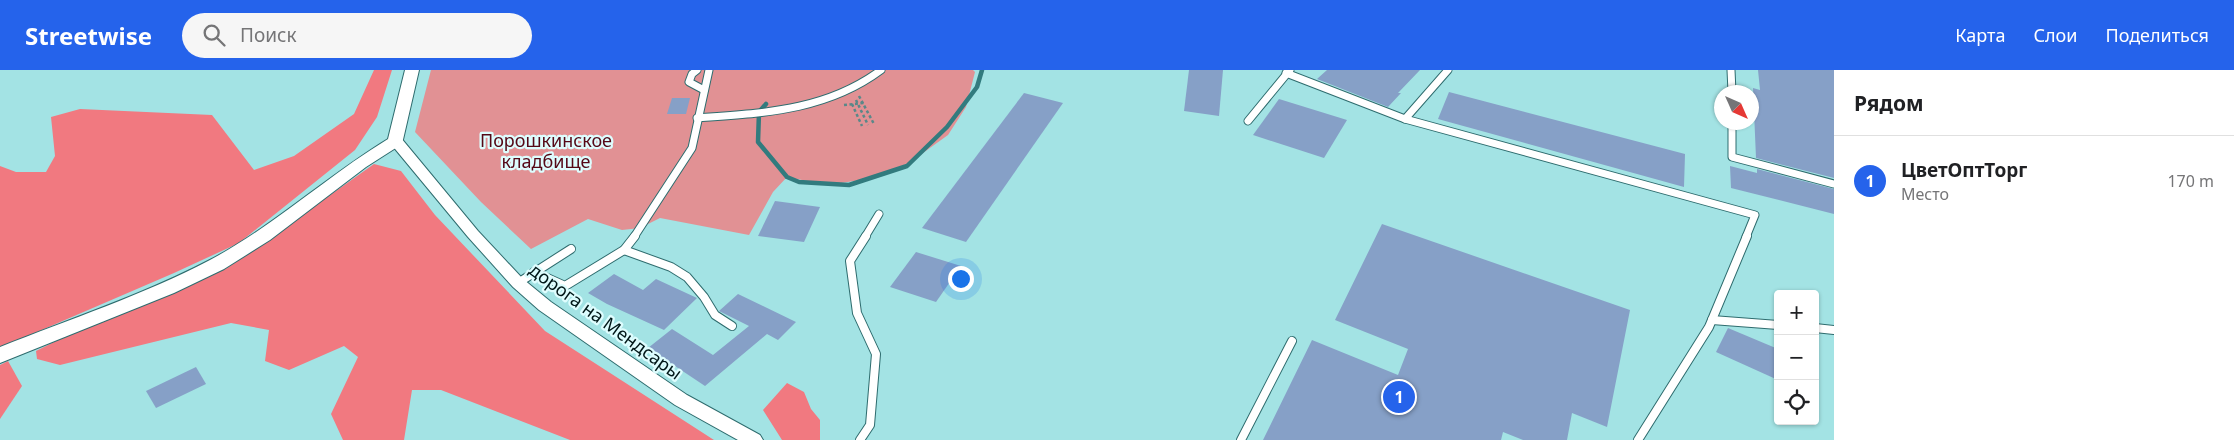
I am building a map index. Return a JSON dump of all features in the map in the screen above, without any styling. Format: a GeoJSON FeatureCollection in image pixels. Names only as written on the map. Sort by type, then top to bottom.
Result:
{"type":"FeatureCollection","features":[{"type":"Feature","properties":{"kind":"street"},"geometry":{"type":"LineString","coordinates":[[0,355],[167,288],[217,264],[264,236],[360,163],[396,141],[412,70]]}},
{"type":"Feature","properties":{"kind":"street","name":"дорога на Мендсары"},"geometry":{"type":"LineString","coordinates":[[396,141],[473,234],[518,283],[545,306],[681,400],[754,440]]}},
{"type":"Feature","properties":{"kind":"lane"},"geometry":{"type":"LineString","coordinates":[[697,70],[692,74],[689,82],[704,90]]}},
{"type":"Feature","properties":{"kind":"lane"},"geometry":{"type":"LineString","coordinates":[[534,272],[565,286],[624,250],[692,148],[697,118],[709,70]]}},
{"type":"Feature","properties":{"kind":"lane"},"geometry":{"type":"LineString","coordinates":[[697,118],[811,105],[846,92],[873,77],[881,70]]}},
{"type":"Feature","properties":{"kind":"lane"},"geometry":{"type":"LineString","coordinates":[[1405,119],[1448,70]]}},
{"type":"Feature","properties":{"kind":"lane"},"geometry":{"type":"LineString","coordinates":[[1731,70],[1732,85]]}},
{"type":"Feature","properties":{"kind":"lane"},"geometry":{"type":"LineString","coordinates":[[1248,121],[1288,72],[1405,119],[1755,215],[1712,320],[1638,440]]}},
{"type":"Feature","properties":{"kind":"lane"},"geometry":{"type":"LineString","coordinates":[[1732,130],[1732,157],[1834,184]]}},
{"type":"Feature","properties":{"kind":"lane"},"geometry":{"type":"LineString","coordinates":[[860,440],[870,425],[876,354],[857,313],[850,260],[879,214]]}},
{"type":"Feature","properties":{"kind":"lane"},"geometry":{"type":"LineString","coordinates":[[518,283],[571,249]]}},
{"type":"Feature","properties":{"kind":"lane"},"geometry":{"type":"LineString","coordinates":[[624,250],[671,267],[687,278],[704,296],[715,315],[732,326]]}},
{"type":"Feature","properties":{"kind":"lane"},"geometry":{"type":"LineString","coordinates":[[1712,320],[1774,325]]}},
{"type":"Feature","properties":{"kind":"lane"},"geometry":{"type":"LineString","coordinates":[[1819,328],[1834,330]]}},
{"type":"Feature","properties":{"kind":"lane"},"geometry":{"type":"LineString","coordinates":[[1241,440],[1292,341]]}},
{"type":"Feature","properties":{"kind":"path"},"geometry":{"type":"LineString","coordinates":[[861,99],[874,124]]}},
{"type":"Feature","properties":{"kind":"path"},"geometry":{"type":"LineString","coordinates":[[856,100],[868,125]]}},
{"type":"Feature","properties":{"kind":"path"},"geometry":{"type":"LineString","coordinates":[[850,101],[862,126]]}},
{"type":"Feature","properties":{"kind":"green space","name":"Порошкинское кладбище"},"geometry":{"type":"Polygon","coordinates":[[[431,70],[973,70],[975,72],[966,107],[948,135],[909,163],[868,179],[827,185],[787,177],[773,192],[749,235],[660,218],[640,228],[622,230],[588,219],[531,249],[481,202],[415,132],[431,70]]]}},
{"type":"Feature","properties":{"kind":"shaded area"},"geometry":{"type":"Polygon","coordinates":[[[374,70],[392,70],[377,117],[355,150],[239,243],[0,348],[0,166],[16,172],[46,172],[55,156],[51,117],[80,109],[212,115],[254,170],[294,156],[354,114],[374,70]]]}},
{"type":"Feature","properties":{"kind":"shaded area"},"geometry":{"type":"Polygon","coordinates":[[[374,164],[401,171],[435,215],[545,331],[714,440],[570,440],[441,390],[412,390],[404,440],[343,440],[331,414],[358,357],[344,346],[289,370],[265,361],[269,330],[231,323],[60,365],[37,359],[36,351],[70,334],[227,268],[374,164]]]}},
{"type":"Feature","properties":{"kind":"shaded area"},"geometry":{"type":"Polygon","coordinates":[[[8,361],[22,386],[0,419],[0,365],[8,361]]]}},
{"type":"Feature","properties":{"kind":"shaded area"},"geometry":{"type":"Polygon","coordinates":[[[787,383],[804,392],[811,409],[820,420],[820,440],[782,440],[763,410],[787,383]]]}},
{"type":"Feature","properties":{"kind":"building"},"geometry":{"type":"Polygon","coordinates":[[[1189,70],[1223,70],[1219,116],[1184,111],[1189,70]]]}},
{"type":"Feature","properties":{"kind":"building"},"geometry":{"type":"Polygon","coordinates":[[[1327,70],[1420,70],[1398,93],[1401,93],[1388,107],[1317,79],[1327,70]]]}},
{"type":"Feature","properties":{"kind":"building"},"geometry":{"type":"Polygon","coordinates":[[[1758,70],[1834,70],[1834,178],[1756,158],[1755,130],[1759,130],[1760,90],[1758,70]]]}},
{"type":"Feature","properties":{"kind":"building"},"geometry":{"type":"Polygon","coordinates":[[[1449,92],[1685,154],[1684,187],[1438,119],[1449,92]]]}},
{"type":"Feature","properties":{"kind":"building"},"geometry":{"type":"Polygon","coordinates":[[[1024,93],[1063,103],[966,242],[922,228],[1024,93]]]}},
{"type":"Feature","properties":{"kind":"building"},"geometry":{"type":"Polygon","coordinates":[[[672,98],[690,98],[686,114],[667,114],[672,98]]]}},
{"type":"Feature","properties":{"kind":"building"},"geometry":{"type":"Polygon","coordinates":[[[1279,99],[1347,120],[1324,158],[1253,135],[1279,99]]]}},
{"type":"Feature","properties":{"kind":"building"},"geometry":{"type":"Polygon","coordinates":[[[1730,166],[1757,173],[1757,169],[1834,189],[1834,214],[1731,188],[1730,166]]]}},
{"type":"Feature","properties":{"kind":"building"},"geometry":{"type":"Polygon","coordinates":[[[775,201],[820,207],[804,242],[758,236],[775,201]]]}},
{"type":"Feature","properties":{"kind":"building"},"geometry":{"type":"Polygon","coordinates":[[[1382,224],[1630,310],[1607,427],[1572,413],[1567,440],[1523,440],[1503,432],[1501,440],[1263,440],[1312,340],[1398,375],[1408,349],[1335,320],[1382,224]]]}},
{"type":"Feature","properties":{"kind":"building"},"geometry":{"type":"Polygon","coordinates":[[[916,252],[961,266],[936,302],[890,287],[916,252]]]}},
{"type":"Feature","properties":{"kind":"building"},"geometry":{"type":"Polygon","coordinates":[[[614,274],[643,290],[656,279],[697,298],[664,330],[607,304],[588,293],[614,274]]]}},
{"type":"Feature","properties":{"kind":"building"},"geometry":{"type":"Polygon","coordinates":[[[738,294],[796,322],[778,340],[767,334],[705,386],[648,348],[672,329],[713,355],[749,326],[719,311],[738,294]]]}},
{"type":"Feature","properties":{"kind":"building"},"geometry":{"type":"Polygon","coordinates":[[[1728,328],[1774,347],[1774,378],[1716,352],[1728,328]]]}},
{"type":"Feature","properties":{"kind":"building"},"geometry":{"type":"Polygon","coordinates":[[[196,367],[206,384],[156,408],[146,391],[196,367]]]}},
{"type":"Feature","properties":{"kind":"waterway"},"geometry":{"type":"LineString","coordinates":[[766,104],[759,112],[758,142],[787,177],[799,182],[849,185],[907,166],[947,127],[977,87],[982,70]]}},
{"type":"Feature","properties":{"kind":"place","name":"ЦветОптТорг"},"geometry":{"type":"Point","coordinates":[1399,397]}}]}
